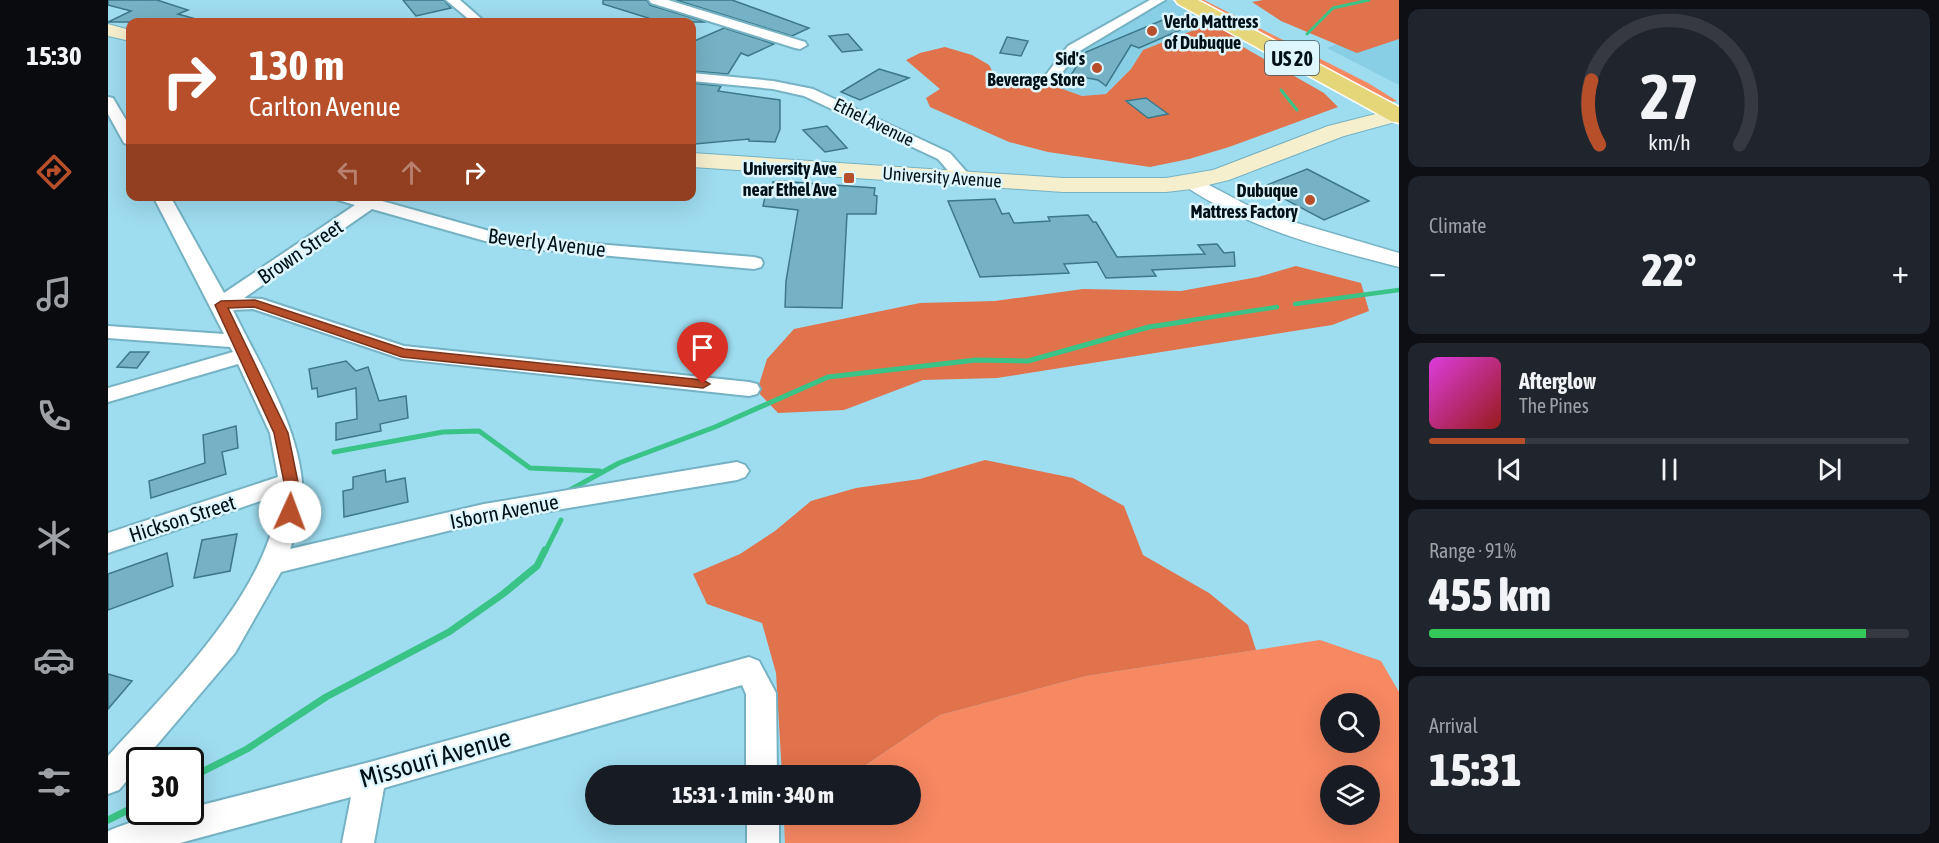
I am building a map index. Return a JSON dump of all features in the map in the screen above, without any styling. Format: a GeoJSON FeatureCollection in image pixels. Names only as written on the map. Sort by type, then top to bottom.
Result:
{"type":"FeatureCollection","features":[{"type":"Feature","properties":{"kind":"highway","name":"US 20"},"geometry":{"type":"LineString","coordinates":[[1184,0],[1286,55]]}},
{"type":"Feature","properties":{"kind":"highway"},"geometry":{"type":"LineString","coordinates":[[1208,0],[1273,30]]}},
{"type":"Feature","properties":{"kind":"highway","name":"US 20"},"geometry":{"type":"LineString","coordinates":[[1216,0],[1273,30],[1399,112]]}},
{"type":"Feature","properties":{"kind":"highway"},"geometry":{"type":"LineString","coordinates":[[1286,55],[1337,76],[1384,101],[1399,112]]}},
{"type":"Feature","properties":{"kind":"highway"},"geometry":{"type":"LineString","coordinates":[[1286,55],[1300,68],[1367,105],[1373,112],[1367,121]]}},
{"type":"Feature","properties":{"kind":"highway"},"geometry":{"type":"LineString","coordinates":[[1367,121],[1399,112]]}},
{"type":"Feature","properties":{"kind":"main road"},"geometry":{"type":"LineString","coordinates":[[108,30],[126,35]]}},
{"type":"Feature","properties":{"kind":"main road","name":"University Avenue"},"geometry":{"type":"LineString","coordinates":[[696,160],[1093,187],[1192,182],[1221,175],[1367,121]]}},
{"type":"Feature","properties":{"kind":"street"},"geometry":{"type":"LineString","coordinates":[[452,0],[474,18]]}},
{"type":"Feature","properties":{"kind":"street"},"geometry":{"type":"LineString","coordinates":[[655,0],[800,45]]}},
{"type":"Feature","properties":{"kind":"street"},"geometry":{"type":"LineString","coordinates":[[1049,80],[1073,49],[1159,0]]}},
{"type":"Feature","properties":{"kind":"street","name":"Ethel Avenue"},"geometry":{"type":"LineString","coordinates":[[696,77],[774,85],[821,97],[944,156],[964,178]]}},
{"type":"Feature","properties":{"kind":"street"},"geometry":{"type":"LineString","coordinates":[[109,106],[126,134]]}},
{"type":"Feature","properties":{"kind":"street"},"geometry":{"type":"LineString","coordinates":[[1192,182],[1222,201],[1246,212],[1287,227],[1399,260]]}},
{"type":"Feature","properties":{"kind":"street"},"geometry":{"type":"LineString","coordinates":[[110,772],[225,645],[273,564],[290,512],[291,482],[281,433],[221,305],[165,201]]}},
{"type":"Feature","properties":{"kind":"street","name":"Brown Street"},"geometry":{"type":"LineString","coordinates":[[221,305],[372,201]]}},
{"type":"Feature","properties":{"kind":"street","name":"Beverly Avenue"},"geometry":{"type":"LineString","coordinates":[[376,201],[491,237],[523,243],[754,263]]}},
{"type":"Feature","properties":{"kind":"street"},"geometry":{"type":"LineString","coordinates":[[221,305],[255,303],[402,352],[749,389]]}},
{"type":"Feature","properties":{"kind":"street"},"geometry":{"type":"LineString","coordinates":[[108,332],[240,349]]}},
{"type":"Feature","properties":{"kind":"street"},"geometry":{"type":"LineString","coordinates":[[108,395],[240,349]]}},
{"type":"Feature","properties":{"kind":"street","name":"Isborn Avenue"},"geometry":{"type":"LineString","coordinates":[[273,564],[484,513],[737,471]]}},
{"type":"Feature","properties":{"kind":"street","name":"Hickson Street"},"geometry":{"type":"LineString","coordinates":[[108,543],[291,482]]}},
{"type":"Feature","properties":{"kind":"street","name":"Missouri Avenue"},"geometry":{"type":"LineString","coordinates":[[119,843],[370,777],[749,670],[761,693],[762,765]]}},
{"type":"Feature","properties":{"kind":"street"},"geometry":{"type":"LineString","coordinates":[[358,843],[370,777]]}},
{"type":"Feature","properties":{"kind":"street"},"geometry":{"type":"LineString","coordinates":[[763,825],[763,843]]}},
{"type":"Feature","properties":{"kind":"shaded area"},"geometry":{"type":"Polygon","coordinates":[[[1149,0],[1171,0],[1217,26],[1202,27],[1143,50],[1131,69],[1106,94],[1082,96],[1057,87],[1043,85],[1065,48],[1149,0]]]}},
{"type":"Feature","properties":{"kind":"shaded area"},"geometry":{"type":"Polygon","coordinates":[[[1195,0],[1204,0],[1368,83],[1397,101],[1392,102],[1381,97],[1195,0]]]}},
{"type":"Feature","properties":{"kind":"shaded area"},"geometry":{"type":"Polygon","coordinates":[[[1263,0],[1399,0],[1399,39],[1357,53],[1281,21],[1252,2],[1263,0]]]}},
{"type":"Feature","properties":{"kind":"shaded area"},"geometry":{"type":"Polygon","coordinates":[[[1399,19],[1399,85],[1327,48],[1399,19]]]}},
{"type":"Feature","properties":{"kind":"shaded area"},"geometry":{"type":"Polygon","coordinates":[[[1217,26],[1234,35],[1243,47],[1324,93],[1338,107],[1229,147],[1189,159],[1150,167],[1048,152],[1009,142],[930,107],[926,98],[940,89],[906,60],[920,53],[945,47],[972,55],[989,65],[996,78],[1057,87],[1082,96],[1106,94],[1131,69],[1143,50],[1202,27],[1217,26]]]}},
{"type":"Feature","properties":{"kind":"shaded area"},"geometry":{"type":"Polygon","coordinates":[[[1296,266],[1361,283],[1369,311],[1332,325],[997,378],[923,380],[844,410],[778,413],[757,391],[767,359],[794,329],[920,303],[995,301],[1083,289],[1181,291],[1258,277],[1296,266]]]}},
{"type":"Feature","properties":{"kind":"shaded area"},"geometry":{"type":"Polygon","coordinates":[[[985,460],[1073,478],[1124,506],[1143,555],[1209,593],[1248,625],[1256,650],[1086,676],[940,715],[866,765],[781,765],[776,673],[762,623],[707,604],[693,574],[740,554],[775,531],[811,501],[856,488],[920,479],[985,460]]]}},
{"type":"Feature","properties":{"kind":"shaded area"},"geometry":{"type":"Polygon","coordinates":[[[1320,640],[1381,661],[1399,692],[1399,843],[785,843],[784,825],[921,825],[921,765],[866,765],[940,715],[1086,676],[1320,640]]]}},
{"type":"Feature","properties":{"kind":"building"},"geometry":{"type":"Polygon","coordinates":[[[108,0],[157,0],[188,10],[178,14],[192,18],[126,18],[126,22],[108,22],[131,11],[108,5],[108,0]]]}},
{"type":"Feature","properties":{"kind":"building"},"geometry":{"type":"Polygon","coordinates":[[[403,0],[444,0],[451,8],[416,16],[403,0]]]}},
{"type":"Feature","properties":{"kind":"building"},"geometry":{"type":"Polygon","coordinates":[[[603,0],[647,0],[650,5],[693,18],[648,18],[603,4],[603,0]]]}},
{"type":"Feature","properties":{"kind":"building"},"geometry":{"type":"Polygon","coordinates":[[[676,0],[732,0],[809,28],[792,36],[676,0]]]}},
{"type":"Feature","properties":{"kind":"building"},"geometry":{"type":"Polygon","coordinates":[[[1165,19],[1187,27],[1139,48],[1131,45],[1106,86],[1098,80],[1071,75],[1086,52],[1165,19]]]}},
{"type":"Feature","properties":{"kind":"building"},"geometry":{"type":"Polygon","coordinates":[[[724,28],[774,44],[748,56],[741,53],[728,74],[696,71],[696,40],[724,28]]]}},
{"type":"Feature","properties":{"kind":"building"},"geometry":{"type":"Polygon","coordinates":[[[848,34],[862,50],[842,52],[829,36],[848,34]]]}},
{"type":"Feature","properties":{"kind":"building"},"geometry":{"type":"Polygon","coordinates":[[[1007,37],[1028,41],[1021,56],[1000,53],[1007,37]]]}},
{"type":"Feature","properties":{"kind":"building"},"geometry":{"type":"Polygon","coordinates":[[[879,69],[909,78],[860,100],[841,92],[879,69]]]}},
{"type":"Feature","properties":{"kind":"building"},"geometry":{"type":"Polygon","coordinates":[[[696,83],[721,86],[718,91],[780,100],[780,129],[775,142],[749,141],[749,139],[696,144],[696,83]]]}},
{"type":"Feature","properties":{"kind":"building"},"geometry":{"type":"Polygon","coordinates":[[[1146,98],[1168,114],[1148,118],[1126,101],[1146,98]]]}},
{"type":"Feature","properties":{"kind":"building"},"geometry":{"type":"Polygon","coordinates":[[[827,126],[847,148],[825,152],[803,130],[827,126]]]}},
{"type":"Feature","properties":{"kind":"building"},"geometry":{"type":"Polygon","coordinates":[[[1307,169],[1369,201],[1324,220],[1262,187],[1307,169]]]}},
{"type":"Feature","properties":{"kind":"building"},"geometry":{"type":"Polygon","coordinates":[[[773,182],[875,188],[876,214],[847,214],[842,308],[785,307],[786,281],[798,210],[763,206],[767,188],[771,189],[773,182]]]}},
{"type":"Feature","properties":{"kind":"building"},"geometry":{"type":"Polygon","coordinates":[[[995,199],[1002,214],[1009,213],[1014,223],[1050,221],[1048,217],[1088,215],[1093,222],[1096,222],[1117,257],[1205,254],[1198,245],[1217,244],[1224,253],[1234,252],[1235,266],[1152,270],[1156,276],[1106,278],[1097,262],[1064,264],[1069,273],[980,277],[948,201],[995,199]]]}},
{"type":"Feature","properties":{"kind":"building"},"geometry":{"type":"Polygon","coordinates":[[[130,352],[149,352],[137,368],[117,367],[130,352]]]}},
{"type":"Feature","properties":{"kind":"building"},"geometry":{"type":"Polygon","coordinates":[[[346,361],[356,371],[368,367],[379,401],[406,396],[408,418],[380,424],[381,431],[336,440],[336,423],[357,419],[356,388],[318,397],[317,388],[312,389],[309,369],[346,361]]]}},
{"type":"Feature","properties":{"kind":"building"},"geometry":{"type":"Polygon","coordinates":[[[236,426],[238,448],[222,452],[226,474],[151,498],[149,481],[205,463],[203,435],[236,426]]]}},
{"type":"Feature","properties":{"kind":"building"},"geometry":{"type":"Polygon","coordinates":[[[385,470],[386,482],[405,478],[408,502],[344,517],[343,491],[353,489],[353,477],[385,470]]]}},
{"type":"Feature","properties":{"kind":"building"},"geometry":{"type":"Polygon","coordinates":[[[237,534],[230,571],[194,578],[202,540],[237,534]]]}},
{"type":"Feature","properties":{"kind":"building"},"geometry":{"type":"Polygon","coordinates":[[[167,553],[173,586],[108,610],[108,574],[167,553]]]}},
{"type":"Feature","properties":{"kind":"building"},"geometry":{"type":"Polygon","coordinates":[[[108,674],[132,681],[108,709],[108,674]]]}},
{"type":"Feature","properties":{"kind":"waterway"},"geometry":{"type":"LineString","coordinates":[[1307,34],[1333,8],[1369,0]]}},
{"type":"Feature","properties":{"kind":"waterway"},"geometry":{"type":"LineString","coordinates":[[1281,90],[1297,110]]}},
{"type":"Feature","properties":{"kind":"waterway"},"geometry":{"type":"LineString","coordinates":[[1295,304],[1399,290]]}},
{"type":"Feature","properties":{"kind":"waterway"},"geometry":{"type":"LineString","coordinates":[[1179,322],[1277,307]]}},
{"type":"Feature","properties":{"kind":"waterway"},"geometry":{"type":"LineString","coordinates":[[568,491],[619,463],[715,427],[828,377],[976,360],[1028,361],[1149,327],[1189,321]]}},
{"type":"Feature","properties":{"kind":"waterway"},"geometry":{"type":"LineString","coordinates":[[334,452],[443,432],[479,431],[530,468],[600,471]]}},
{"type":"Feature","properties":{"kind":"waterway"},"geometry":{"type":"LineString","coordinates":[[545,552],[561,520]]}},
{"type":"Feature","properties":{"kind":"waterway"},"geometry":{"type":"LineString","coordinates":[[204,771],[247,749],[326,697],[449,632],[503,594],[537,566],[545,550]]}},
{"type":"Feature","properties":{"kind":"waterway"},"geometry":{"type":"LineString","coordinates":[[108,820],[126,811]]}},
{"type":"Feature","properties":{"kind":"place","name":"Verlo Mattress of Dubuque"},"geometry":{"type":"Point","coordinates":[1152,31]}},
{"type":"Feature","properties":{"kind":"place","name":"Sid's Beverage Store"},"geometry":{"type":"Point","coordinates":[1097,68]}},
{"type":"Feature","properties":{"kind":"place","name":"University Ave near Ethel Ave"},"geometry":{"type":"Point","coordinates":[849,178]}},
{"type":"Feature","properties":{"kind":"place","name":"Dubuque Mattress Factory"},"geometry":{"type":"Point","coordinates":[1310,200]}},
{"type":"Feature","properties":{"kind":"route"},"geometry":{"type":"LineString","coordinates":[[290,512],[291,482],[281,433],[221,305],[255,303],[402,352],[703,384]]}}]}
